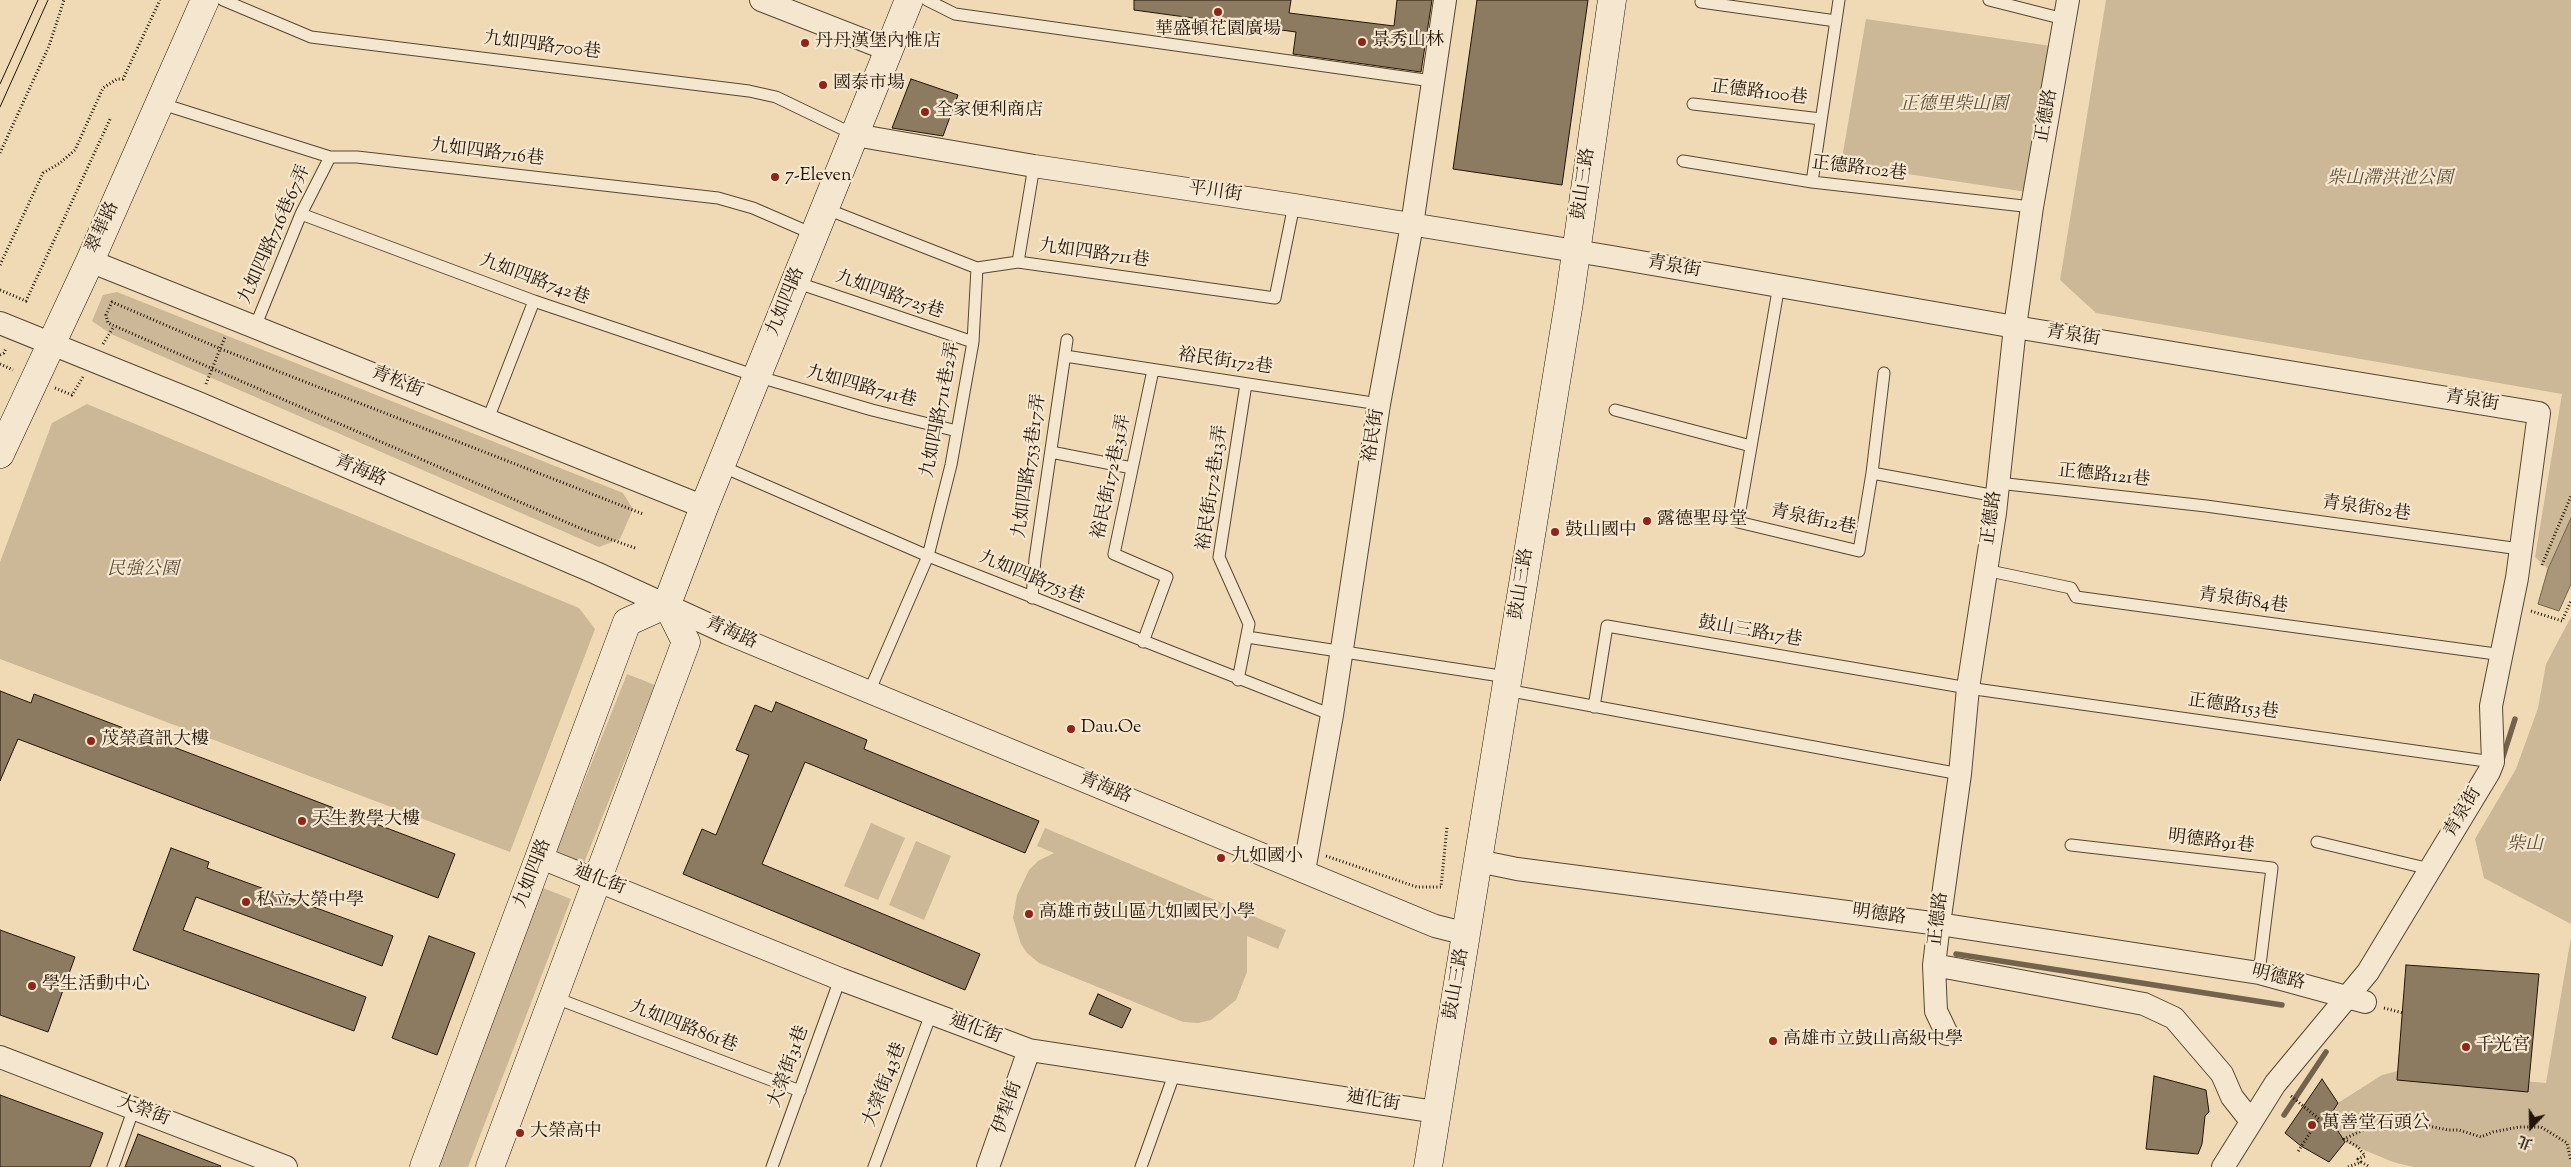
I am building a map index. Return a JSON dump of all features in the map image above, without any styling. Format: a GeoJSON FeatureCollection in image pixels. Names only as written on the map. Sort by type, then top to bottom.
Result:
{"type":"FeatureCollection","features":[{"type":"Feature","properties":{"kind":"street","name":"翠華路"},"geometry":{"type":"LineString","coordinates":[[0,454],[50,343],[90,261],[205,0]]}},
{"type":"Feature","properties":{"kind":"street"},"geometry":{"type":"LineString","coordinates":[[761,0],[889,50]]}},
{"type":"Feature","properties":{"kind":"street","name":"九如四路"},"geometry":{"type":"LineString","coordinates":[[424,1167],[627,622],[667,604],[756,376],[909,0]]}},
{"type":"Feature","properties":{"kind":"street","name":"裕民街"},"geometry":{"type":"LineString","coordinates":[[1304,872],[1332,716],[1379,404],[1412,225],[1444,0]]}},
{"type":"Feature","properties":{"kind":"street","name":"鼓山三路"},"geometry":{"type":"LineString","coordinates":[[1428,1167],[1576,251],[1612,0]]}},
{"type":"Feature","properties":{"kind":"street","name":"正德路"},"geometry":{"type":"LineString","coordinates":[[1947,1034],[1936,1011],[1934,965],[1960,774],[1968,688],[1997,490],[2015,327],[2032,207],[2066,9]]}},
{"type":"Feature","properties":{"kind":"street","name":"平川街"},"geometry":{"type":"LineString","coordinates":[[854,135],[1034,166],[1294,205],[1576,251]]}},
{"type":"Feature","properties":{"kind":"street","name":"青泉街"},"geometry":{"type":"LineString","coordinates":[[1576,251],[2015,327],[2539,413],[2517,578],[2503,655],[2491,706],[2493,762],[2489,772],[2368,972],[2356,1000],[2275,1084],[2223,1167]]}},
{"type":"Feature","properties":{"kind":"street","name":"青松街"},"geometry":{"type":"LineString","coordinates":[[90,261],[704,507]]}},
{"type":"Feature","properties":{"kind":"street","name":"青海路"},"geometry":{"type":"LineString","coordinates":[[0,323],[198,403],[667,604],[718,629],[869,692],[1436,926],[1467,934]]}},
{"type":"Feature","properties":{"kind":"street"},"geometry":{"type":"LineString","coordinates":[[490,1167],[686,642],[667,604]]}},
{"type":"Feature","properties":{"kind":"street","name":"迪化街"},"geometry":{"type":"LineString","coordinates":[[540,857],[840,979],[1029,1050],[1436,1112]]}},
{"type":"Feature","properties":{"kind":"street","name":"明德路"},"geometry":{"type":"LineString","coordinates":[[1478,861],[1517,868],[1939,924],[2259,973],[2356,1000]]}},
{"type":"Feature","properties":{"kind":"street"},"geometry":{"type":"LineString","coordinates":[[1934,965],[2144,1004],[2174,1018],[2222,1074],[2232,1096],[2251,1121]]}},
{"type":"Feature","properties":{"kind":"street","name":"伊犁街"},"geometry":{"type":"LineString","coordinates":[[988,1167],[1029,1050]]}},
{"type":"Feature","properties":{"kind":"street","name":"大榮街"},"geometry":{"type":"LineString","coordinates":[[0,1057],[277,1165]]}},
{"type":"Feature","properties":{"kind":"lane","name":"九如四路700巷"},"geometry":{"type":"LineString","coordinates":[[224,0],[311,37],[767,95],[822,118],[854,135]]}},
{"type":"Feature","properties":{"kind":"lane"},"geometry":{"type":"LineString","coordinates":[[926,0],[955,14],[1432,81]]}},
{"type":"Feature","properties":{"kind":"lane"},"geometry":{"type":"LineString","coordinates":[[1812,182],[1839,0]]}},
{"type":"Feature","properties":{"kind":"lane"},"geometry":{"type":"LineString","coordinates":[[1989,0],[2066,9]]}},
{"type":"Feature","properties":{"kind":"lane"},"geometry":{"type":"LineString","coordinates":[[1701,2],[1836,21]]}},
{"type":"Feature","properties":{"kind":"lane","name":"九如四路716巷"},"geometry":{"type":"LineString","coordinates":[[158,103],[330,157],[357,157],[718,198],[753,208],[813,234]]}},
{"type":"Feature","properties":{"kind":"lane","name":"正德路100巷"},"geometry":{"type":"LineString","coordinates":[[1693,104],[1821,119]]}},
{"type":"Feature","properties":{"kind":"lane","name":"九如四路716巷67弄"},"geometry":{"type":"LineString","coordinates":[[255,327],[301,214],[330,157]]}},
{"type":"Feature","properties":{"kind":"lane","name":"正德路102巷"},"geometry":{"type":"LineString","coordinates":[[1683,161],[1812,182],[2032,207]]}},
{"type":"Feature","properties":{"kind":"lane"},"geometry":{"type":"LineString","coordinates":[[1018,262],[1034,166]]}},
{"type":"Feature","properties":{"kind":"lane","name":"九如四路711巷"},"geometry":{"type":"LineString","coordinates":[[824,208],[977,268],[1018,262],[1275,298],[1294,205]]}},
{"type":"Feature","properties":{"kind":"lane","name":"九如四路742巷"},"geometry":{"type":"LineString","coordinates":[[301,214],[534,301],[756,376]]}},
{"type":"Feature","properties":{"kind":"lane","name":"九如四路711巷2弄"},"geometry":{"type":"LineString","coordinates":[[869,692],[928,556],[957,431],[973,342],[977,268]]}},
{"type":"Feature","properties":{"kind":"lane","name":"九如四路725巷"},"geometry":{"type":"LineString","coordinates":[[795,282],[973,342]]}},
{"type":"Feature","properties":{"kind":"lane","name":"青泉街12巷"},"geometry":{"type":"LineString","coordinates":[[1779,285],[1738,522],[1859,551],[1872,473]]}},
{"type":"Feature","properties":{"kind":"lane"},"geometry":{"type":"LineString","coordinates":[[488,419],[534,301]]}},
{"type":"Feature","properties":{"kind":"lane","name":"九如四路753巷17弄"},"geometry":{"type":"LineString","coordinates":[[1032,598],[1067,340]]}},
{"type":"Feature","properties":{"kind":"lane","name":"裕民街172巷"},"geometry":{"type":"LineString","coordinates":[[1065,356],[1379,404]]}},
{"type":"Feature","properties":{"kind":"lane","name":"裕民街172巷31弄"},"geometry":{"type":"LineString","coordinates":[[1143,642],[1167,577],[1114,554],[1153,370]]}},
{"type":"Feature","properties":{"kind":"lane"},"geometry":{"type":"LineString","coordinates":[[1884,373],[1872,473],[1997,490]]}},
{"type":"Feature","properties":{"kind":"lane","name":"九如四路741巷"},"geometry":{"type":"LineString","coordinates":[[756,376],[872,410],[957,431]]}},
{"type":"Feature","properties":{"kind":"lane","name":"裕民街172巷13弄"},"geometry":{"type":"LineString","coordinates":[[1238,680],[1249,624],[1219,557],[1246,384]]}},
{"type":"Feature","properties":{"kind":"lane"},"geometry":{"type":"LineString","coordinates":[[1615,410],[1751,446]]}},
{"type":"Feature","properties":{"kind":"lane"},"geometry":{"type":"LineString","coordinates":[[1051,452],[1132,468]]}},
{"type":"Feature","properties":{"kind":"lane","name":"九如四路753巷"},"geometry":{"type":"LineString","coordinates":[[720,466],[928,556],[1332,716]]}},
{"type":"Feature","properties":{"kind":"lane","name":"正德路121巷"},"geometry":{"type":"LineString","coordinates":[[1997,490],[2206,506]]}},
{"type":"Feature","properties":{"kind":"lane","name":"青泉街82巷"},"geometry":{"type":"LineString","coordinates":[[2206,506],[2520,549]]}},
{"type":"Feature","properties":{"kind":"lane","name":"青泉街84巷"},"geometry":{"type":"LineString","coordinates":[[1985,570],[2071,588],[2076,597],[2503,655]]}},
{"type":"Feature","properties":{"kind":"lane","name":"鼓山三路17巷"},"geometry":{"type":"LineString","coordinates":[[1594,707],[1607,626],[1968,688]]}},
{"type":"Feature","properties":{"kind":"lane"},"geometry":{"type":"LineString","coordinates":[[1247,636],[1342,652],[1507,684],[1594,707],[1960,774]]}},
{"type":"Feature","properties":{"kind":"lane","name":"正德路153巷"},"geometry":{"type":"LineString","coordinates":[[1968,688],[2493,762]]}},
{"type":"Feature","properties":{"kind":"lane"},"geometry":{"type":"LineString","coordinates":[[2317,842],[2430,869]]}},
{"type":"Feature","properties":{"kind":"lane","name":"明德路91巷"},"geometry":{"type":"LineString","coordinates":[[2071,845],[2272,868],[2259,973]]}},
{"type":"Feature","properties":{"kind":"lane","name":"大榮街31巷"},"geometry":{"type":"LineString","coordinates":[[772,1167],[840,979]]}},
{"type":"Feature","properties":{"kind":"lane","name":"九如四路861巷"},"geometry":{"type":"LineString","coordinates":[[553,997],[800,1092]]}},
{"type":"Feature","properties":{"kind":"lane","name":"大榮街43巷"},"geometry":{"type":"LineString","coordinates":[[874,1167],[931,1014]]}},
{"type":"Feature","properties":{"kind":"lane"},"geometry":{"type":"LineString","coordinates":[[1141,1167],[1175,1072]]}},
{"type":"Feature","properties":{"kind":"lane"},"geometry":{"type":"LineString","coordinates":[[113,1167],[134,1108]]}},
{"type":"Feature","properties":{"kind":"path"},"geometry":{"type":"LineString","coordinates":[[0,153],[49,46],[64,0]]}},
{"type":"Feature","properties":{"kind":"path"},"geometry":{"type":"LineString","coordinates":[[0,265],[43,172],[60,163],[75,150],[103,88],[118,79],[123,79],[160,0]]}},
{"type":"Feature","properties":{"kind":"path"},"geometry":{"type":"LineString","coordinates":[[0,290],[26,301],[111,117]]}},
{"type":"Feature","properties":{"kind":"path"},"geometry":{"type":"LineString","coordinates":[[635,548],[582,529],[212,370],[108,323],[106,315],[112,302],[221,349],[643,514]]}},
{"type":"Feature","properties":{"kind":"path"},"geometry":{"type":"LineString","coordinates":[[198,403],[233,318]]}},
{"type":"Feature","properties":{"kind":"path"},"geometry":{"type":"LineString","coordinates":[[2517,578],[2535,580],[2571,496]]}},
{"type":"Feature","properties":{"kind":"path"},"geometry":{"type":"LineString","coordinates":[[2529,603],[2527,610],[2562,621],[2571,601]]}},
{"type":"Feature","properties":{"kind":"path"},"geometry":{"type":"LineString","coordinates":[[1323,855],[1417,887],[1441,887],[1447,827]]}},
{"type":"Feature","properties":{"kind":"path"},"geometry":{"type":"LineString","coordinates":[[2297,1153],[2319,1119],[2303,1105]]}},
{"type":"Feature","properties":{"kind":"path"},"geometry":{"type":"LineString","coordinates":[[2348,1167],[2365,1156],[2358,1146],[2344,1139],[2389,1118],[2448,1130],[2459,1130],[2481,1137],[2493,1132],[2519,1127],[2541,1127],[2567,1143],[2571,1161]]}},
{"type":"Feature","properties":{"kind":"path"},"geometry":{"type":"LineString","coordinates":[[2361,1160],[2370,1167]]}},
{"type":"Feature","properties":{"kind":"green space","name":"柴山滯洪池公園"},"geometry":{"type":"Polygon","coordinates":[[[2106,0],[2571,0],[2571,518],[2548,569],[2535,557],[2562,394],[2096,313],[2060,280],[2106,0]]]}},
{"type":"Feature","properties":{"kind":"green space","name":"正德里柴山園"},"geometry":{"type":"Polygon","coordinates":[[[1866,19],[2051,46],[2027,192],[1841,164],[1866,19]]]}},
{"type":"Feature","properties":{"kind":"green space"},"geometry":{"type":"Polygon","coordinates":[[[117,292],[623,493],[633,509],[620,539],[599,547],[111,334],[92,321],[103,295],[117,292]]]}},
{"type":"Feature","properties":{"kind":"green space","name":"民強公園"},"geometry":{"type":"Polygon","coordinates":[[[87,404],[579,608],[595,629],[510,852],[0,659],[0,562],[52,423],[87,404]]]}},
{"type":"Feature","properties":{"kind":"green space","name":"柴山"},"geometry":{"type":"Polygon","coordinates":[[[2571,617],[2571,924],[2484,878],[2475,839],[2516,769],[2538,708],[2546,664],[2571,617]]]}},
{"type":"Feature","properties":{"kind":"green space"},"geometry":{"type":"Polygon","coordinates":[[[627,674],[655,685],[584,863],[556,852],[627,674]]]}},
{"type":"Feature","properties":{"kind":"green space"},"geometry":{"type":"Polygon","coordinates":[[[871,823],[905,838],[878,900],[844,886],[871,823]]]}},
{"type":"Feature","properties":{"kind":"green space"},"geometry":{"type":"Polygon","coordinates":[[[1045,828],[1286,930],[1278,949],[1247,936],[1247,972],[1236,1000],[1211,1020],[1198,1023],[1183,1022],[1039,963],[1027,953],[1021,944],[1013,918],[1017,895],[1029,870],[1038,861],[1054,853],[1037,846],[1045,828]]]}},
{"type":"Feature","properties":{"kind":"green space"},"geometry":{"type":"Polygon","coordinates":[[[916,841],[951,856],[924,920],[889,905],[916,841]]]}},
{"type":"Feature","properties":{"kind":"green space"},"geometry":{"type":"Polygon","coordinates":[[[543,888],[571,899],[468,1167],[436,1167],[543,888]]]}},
{"type":"Feature","properties":{"kind":"green space"},"geometry":{"type":"Polygon","coordinates":[[[2571,937],[2571,1167],[2413,1167],[2393,1162],[2345,1142],[2329,1117],[2338,1103],[2382,1075],[2402,1070],[2546,1083],[2571,937]]]}},
{"type":"Feature","properties":{"kind":"shaded area"},"geometry":{"type":"Polygon","coordinates":[[[2571,518],[2571,584],[2559,611],[2538,604],[2548,569],[2571,518]]]}},
{"type":"Feature","properties":{"kind":"building","name":"景秀山林"},"geometry":{"type":"Polygon","coordinates":[[[1134,0],[1291,0],[1289,13],[1394,26],[1397,0],[1432,0],[1421,72],[1293,54],[1296,32],[1134,10],[1134,0]]]}},
{"type":"Feature","properties":{"kind":"building"},"geometry":{"type":"Polygon","coordinates":[[[1477,0],[1588,0],[1562,185],[1453,169],[1477,0]]]}},
{"type":"Feature","properties":{"kind":"building","name":"全家便利商店"},"geometry":{"type":"Polygon","coordinates":[[[911,79],[958,95],[943,136],[892,128],[911,79]]]}},
{"type":"Feature","properties":{"kind":"building","name":"天生教學大樓"},"geometry":{"type":"Polygon","coordinates":[[[0,691],[31,703],[34,694],[455,854],[438,898],[18,739],[0,781],[0,691]]]}},
{"type":"Feature","properties":{"kind":"building"},"geometry":{"type":"Polygon","coordinates":[[[776,702],[867,740],[864,749],[1039,821],[1025,853],[805,762],[762,864],[980,954],[965,990],[683,874],[702,829],[716,835],[749,755],[736,750],[755,705],[772,712],[776,702]]]}},
{"type":"Feature","properties":{"kind":"building"},"geometry":{"type":"Polygon","coordinates":[[[171,848],[209,862],[207,868],[393,936],[382,966],[196,897],[183,930],[366,997],[354,1031],[133,950],[171,848]]]}},
{"type":"Feature","properties":{"kind":"building","name":"學生活動中心"},"geometry":{"type":"Polygon","coordinates":[[[0,930],[75,957],[48,1032],[0,1015],[0,930]]]}},
{"type":"Feature","properties":{"kind":"building"},"geometry":{"type":"Polygon","coordinates":[[[429,936],[475,953],[437,1055],[392,1038],[429,936]]]}},
{"type":"Feature","properties":{"kind":"building","name":"千光宮"},"geometry":{"type":"Polygon","coordinates":[[[2406,965],[2539,974],[2528,1092],[2397,1080],[2406,965]]]}},
{"type":"Feature","properties":{"kind":"building"},"geometry":{"type":"Polygon","coordinates":[[[1098,994],[1131,1009],[1122,1028],[1089,1014],[1098,994]]]}},
{"type":"Feature","properties":{"kind":"building"},"geometry":{"type":"Polygon","coordinates":[[[2154,1076],[2206,1090],[2209,1112],[2205,1116],[2202,1144],[2198,1154],[2146,1149],[2154,1076]]]}},
{"type":"Feature","properties":{"kind":"building","name":"萬善堂石頭公"},"geometry":{"type":"Polygon","coordinates":[[[2322,1079],[2338,1103],[2329,1117],[2345,1142],[2329,1162],[2301,1146],[2285,1133],[2322,1079]]]}},
{"type":"Feature","properties":{"kind":"building"},"geometry":{"type":"Polygon","coordinates":[[[0,1095],[103,1133],[90,1167],[0,1167],[0,1095]]]}},
{"type":"Feature","properties":{"kind":"building"},"geometry":{"type":"Polygon","coordinates":[[[138,1134],[221,1166],[125,1167],[138,1134]]]}},
{"type":"Feature","properties":{"kind":"waterway"},"geometry":{"type":"LineString","coordinates":[[2502,760],[2515,719]]}},
{"type":"Feature","properties":{"kind":"waterway"},"geometry":{"type":"LineString","coordinates":[[1956,954],[2282,1005]]}},
{"type":"Feature","properties":{"kind":"waterway"},"geometry":{"type":"LineString","coordinates":[[2284,1115],[2326,1052]]}},
{"type":"Feature","properties":{"kind":"tram line"},"geometry":{"type":"LineString","coordinates":[[0,84],[38,0]]}},
{"type":"Feature","properties":{"kind":"tram line"},"geometry":{"type":"LineString","coordinates":[[0,107],[48,0]]}},
{"type":"Feature","properties":{"kind":"place","name":"華盛頓花園廣場"},"geometry":{"type":"Point","coordinates":[1218,12]}},
{"type":"Feature","properties":{"kind":"place","name":"景秀山林"},"geometry":{"type":"Point","coordinates":[1362,42]}},
{"type":"Feature","properties":{"kind":"place","name":"丹丹漢堡內惟店"},"geometry":{"type":"Point","coordinates":[805,43]}},
{"type":"Feature","properties":{"kind":"place","name":"國泰市場"},"geometry":{"type":"Point","coordinates":[823,85]}},
{"type":"Feature","properties":{"kind":"place","name":"全家便利商店"},"geometry":{"type":"Point","coordinates":[925,112]}},
{"type":"Feature","properties":{"kind":"place","name":"7-Eleven"},"geometry":{"type":"Point","coordinates":[775,177]}},
{"type":"Feature","properties":{"kind":"place","name":"露德聖母堂"},"geometry":{"type":"Point","coordinates":[1647,521]}},
{"type":"Feature","properties":{"kind":"place","name":"鼓山國中"},"geometry":{"type":"Point","coordinates":[1555,532]}},
{"type":"Feature","properties":{"kind":"place","name":"Dau.Oe"},"geometry":{"type":"Point","coordinates":[1071,729]}},
{"type":"Feature","properties":{"kind":"place","name":"茂榮資訊大樓"},"geometry":{"type":"Point","coordinates":[91,741]}},
{"type":"Feature","properties":{"kind":"place","name":"天生教學大樓"},"geometry":{"type":"Point","coordinates":[302,821]}},
{"type":"Feature","properties":{"kind":"place","name":"九如國小"},"geometry":{"type":"Point","coordinates":[1221,858]}},
{"type":"Feature","properties":{"kind":"place","name":"私立大榮中學"},"geometry":{"type":"Point","coordinates":[246,902]}},
{"type":"Feature","properties":{"kind":"place","name":"高雄市鼓山區九如國民小學"},"geometry":{"type":"Point","coordinates":[1029,914]}},
{"type":"Feature","properties":{"kind":"place","name":"學生活動中心"},"geometry":{"type":"Point","coordinates":[32,986]}},
{"type":"Feature","properties":{"kind":"place","name":"高雄市立鼓山高級中學"},"geometry":{"type":"Point","coordinates":[1773,1041]}},
{"type":"Feature","properties":{"kind":"place","name":"千光宮"},"geometry":{"type":"Point","coordinates":[2466,1047]}},
{"type":"Feature","properties":{"kind":"place","name":"萬善堂石頭公"},"geometry":{"type":"Point","coordinates":[2312,1125]}},
{"type":"Feature","properties":{"kind":"place","name":"大榮高中"},"geometry":{"type":"Point","coordinates":[520,1133]}}]}
